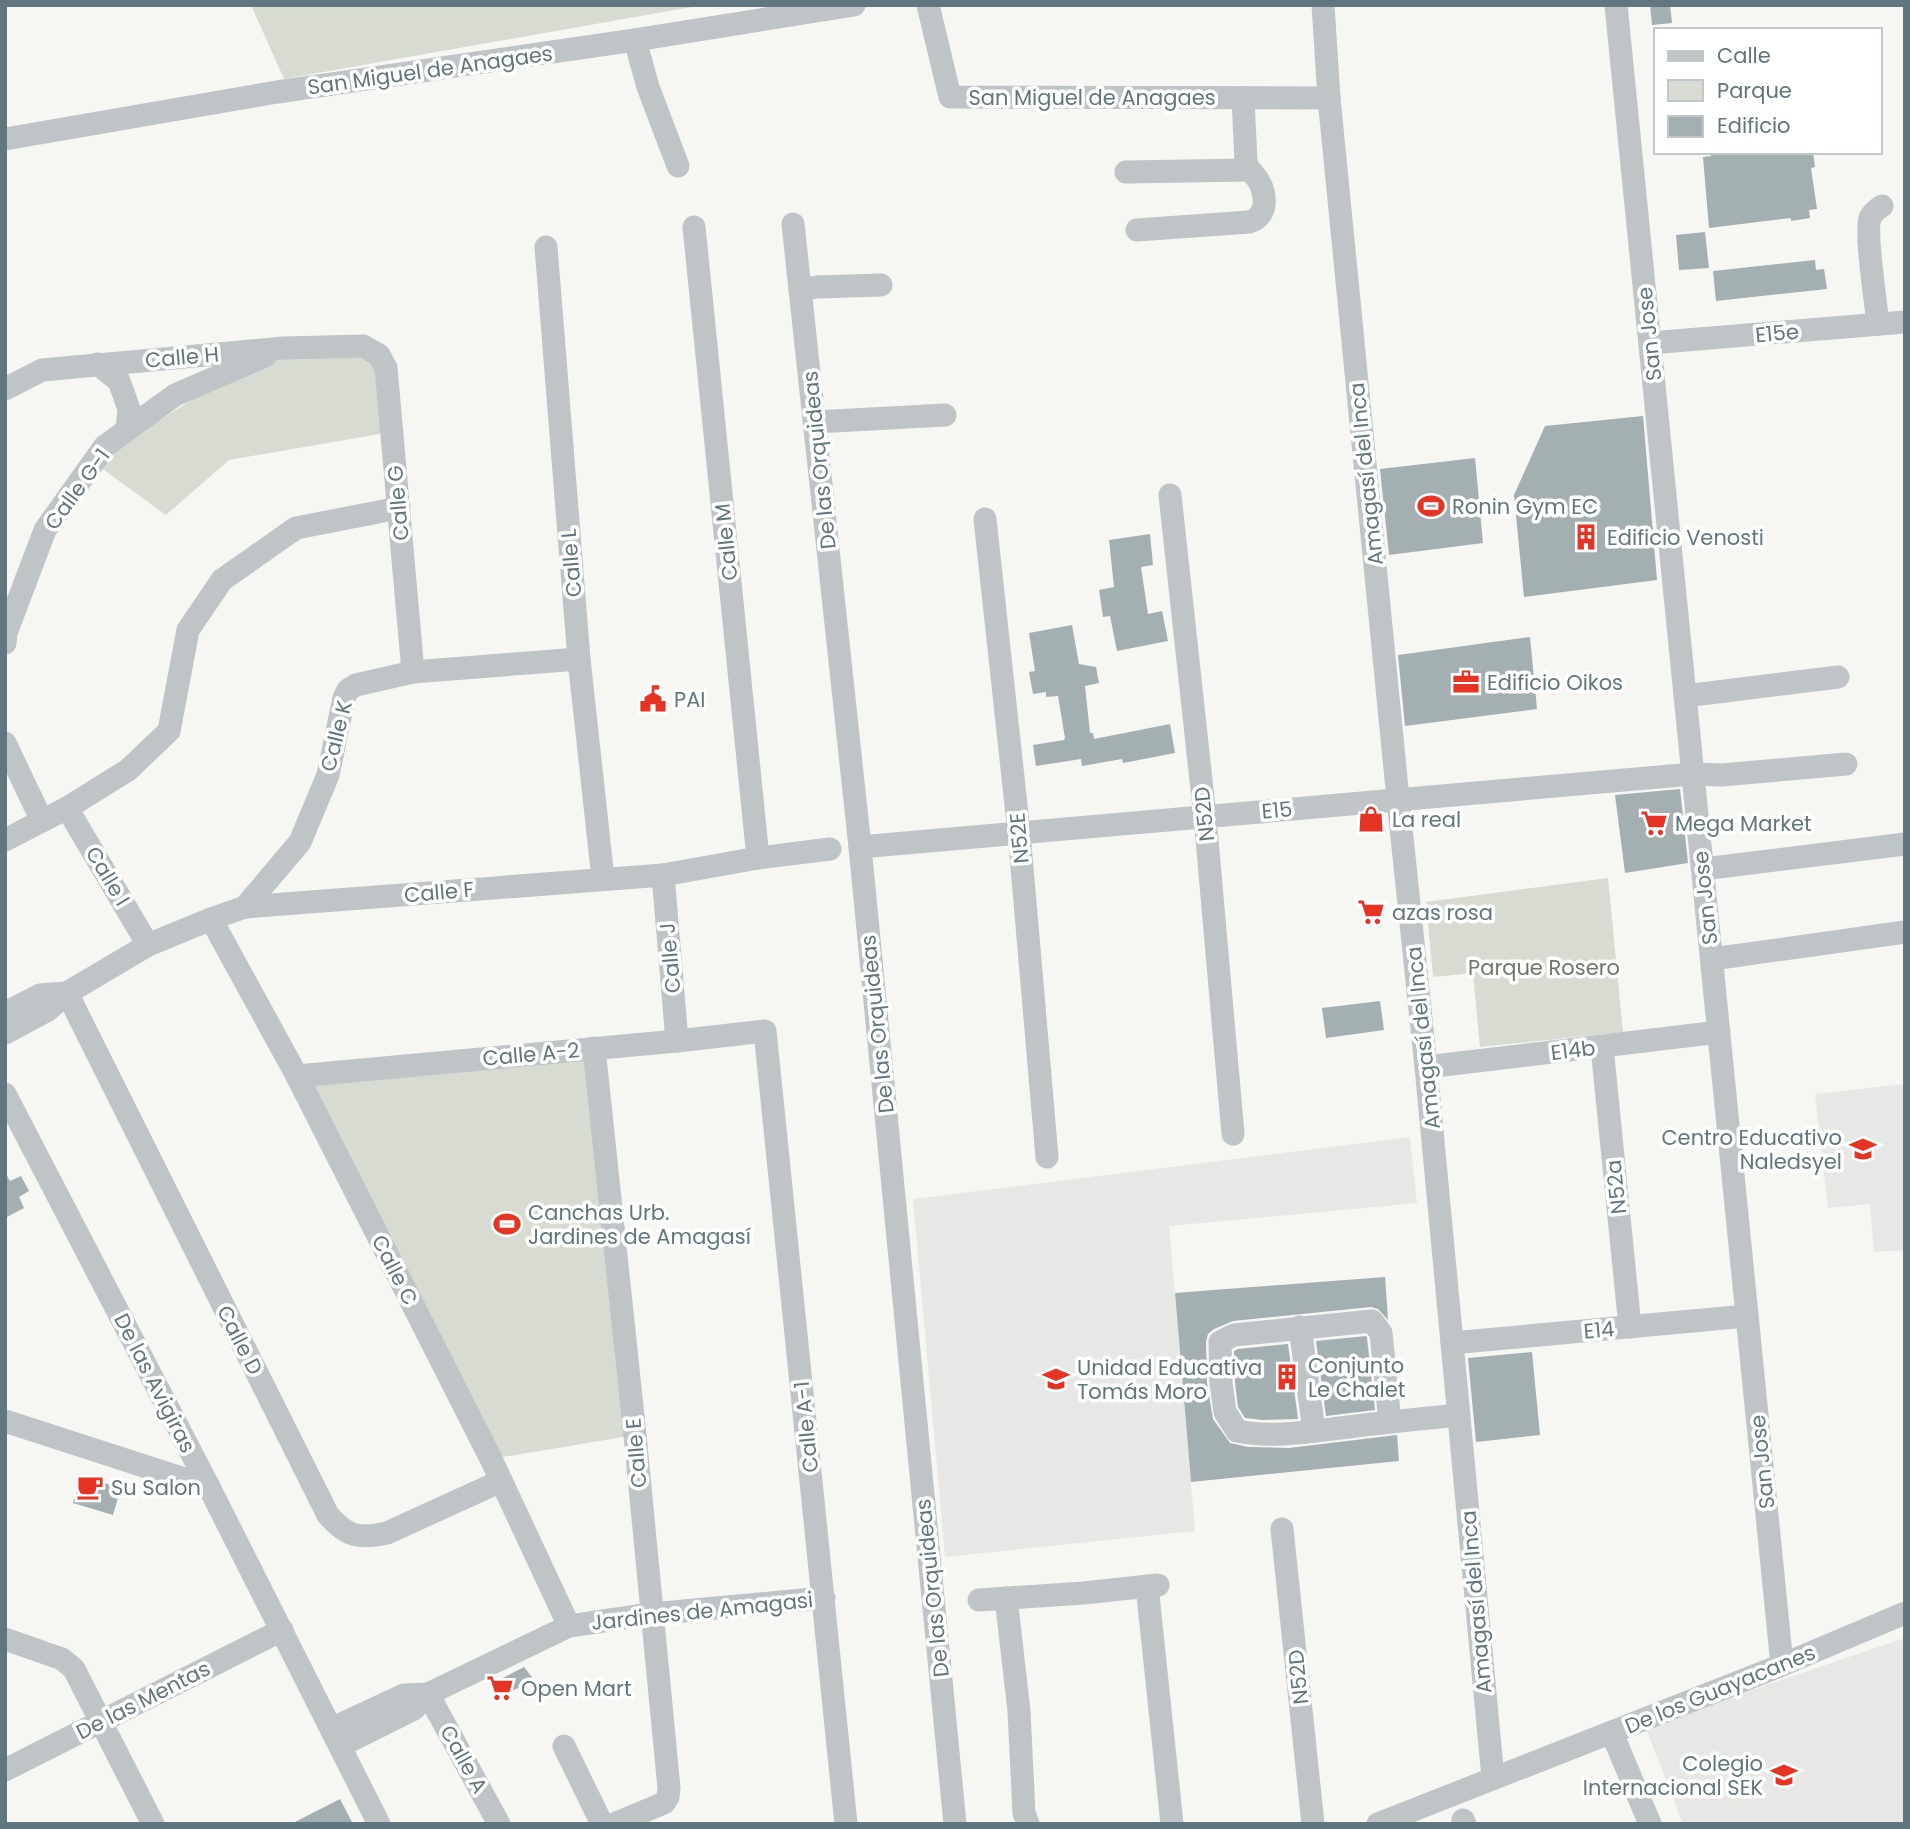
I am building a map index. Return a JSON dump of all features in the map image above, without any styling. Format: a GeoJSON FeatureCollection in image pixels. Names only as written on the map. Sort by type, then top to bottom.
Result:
{"type":"FeatureCollection","features":[{"type":"Feature","properties":{"kind":"street","name":"San Miguel de Anagaes"},"geometry":{"type":"LineString","coordinates":[[5,139],[277,92],[855,5]]}},
{"type":"Feature","properties":{"kind":"street","name":"San Miguel de Anagaes"},"geometry":{"type":"LineString","coordinates":[[928,5],[950,97],[1329,98]]}},
{"type":"Feature","properties":{"kind":"street","name":"Amagasí del Inca"},"geometry":{"type":"LineString","coordinates":[[1323,5],[1329,98],[1426,1067],[1493,1777]]}},
{"type":"Feature","properties":{"kind":"street","name":"San Jose"},"geometry":{"type":"LineString","coordinates":[[1616,5],[1782,1665]]}},
{"type":"Feature","properties":{"kind":"street"},"geometry":{"type":"LineString","coordinates":[[635,40],[648,87],[678,166]]}},
{"type":"Feature","properties":{"kind":"street"},"geometry":{"type":"LineString","coordinates":[[1137,230],[1256,220],[1262,215],[1262,189],[1256,177],[1248,170],[1246,162],[1244,98]]}},
{"type":"Feature","properties":{"kind":"street"},"geometry":{"type":"LineString","coordinates":[[1126,172],[1248,170]]}},
{"type":"Feature","properties":{"kind":"street"},"geometry":{"type":"LineString","coordinates":[[1878,324],[1869,220],[1874,211],[1882,206]]}},
{"type":"Feature","properties":{"kind":"street","name":"De las Orquideas"},"geometry":{"type":"LineString","coordinates":[[793,224],[860,847],[955,1824]]}},
{"type":"Feature","properties":{"kind":"street","name":"Calle M"},"geometry":{"type":"LineString","coordinates":[[694,226],[758,858]]}},
{"type":"Feature","properties":{"kind":"street","name":"Calle L"},"geometry":{"type":"LineString","coordinates":[[546,247],[579,659],[603,879]]}},
{"type":"Feature","properties":{"kind":"street"},"geometry":{"type":"LineString","coordinates":[[800,290],[881,285]]}},
{"type":"Feature","properties":{"kind":"street","name":"E15e"},"geometry":{"type":"LineString","coordinates":[[1650,343],[1905,322]]}},
{"type":"Feature","properties":{"kind":"street","name":"Calle H"},"geometry":{"type":"LineString","coordinates":[[5,389],[42,370],[284,348],[363,346]]}},
{"type":"Feature","properties":{"kind":"street","name":"Calle G"},"geometry":{"type":"LineString","coordinates":[[363,346],[379,355],[386,368],[413,672]]}},
{"type":"Feature","properties":{"kind":"street","name":"Calle G-1"},"geometry":{"type":"LineString","coordinates":[[5,643],[6,633],[45,530],[105,446],[174,396],[284,348]]}},
{"type":"Feature","properties":{"kind":"street"},"geometry":{"type":"LineString","coordinates":[[98,364],[119,381],[129,409],[127,430]]}},
{"type":"Feature","properties":{"kind":"street"},"geometry":{"type":"LineString","coordinates":[[815,422],[945,415]]}},
{"type":"Feature","properties":{"kind":"street","name":"N52D"},"geometry":{"type":"LineString","coordinates":[[1170,495],[1205,817],[1233,1133]]}},
{"type":"Feature","properties":{"kind":"street"},"geometry":{"type":"LineString","coordinates":[[5,840],[128,770],[169,731],[188,629],[222,580],[296,528],[399,508]]}},
{"type":"Feature","properties":{"kind":"street","name":"N52E"},"geometry":{"type":"LineString","coordinates":[[985,519],[1019,833],[1047,1157]]}},
{"type":"Feature","properties":{"kind":"street","name":"Calle K"},"geometry":{"type":"LineString","coordinates":[[245,907],[300,842],[328,775],[348,690],[356,685],[413,672],[579,659]]}},
{"type":"Feature","properties":{"kind":"street"},"geometry":{"type":"LineString","coordinates":[[1685,696],[1838,677]]}},
{"type":"Feature","properties":{"kind":"street"},"geometry":{"type":"LineString","coordinates":[[5,743],[14,779],[42,821]]}},
{"type":"Feature","properties":{"kind":"street","name":"E15"},"geometry":{"type":"LineString","coordinates":[[860,847],[1693,774],[1722,775],[1846,764]]}},
{"type":"Feature","properties":{"kind":"street","name":"Calle I"},"geometry":{"type":"LineString","coordinates":[[67,807],[148,945]]}},
{"type":"Feature","properties":{"kind":"street"},"geometry":{"type":"LineString","coordinates":[[1703,869],[1905,844]]}},
{"type":"Feature","properties":{"kind":"street","name":"Calle F"},"geometry":{"type":"LineString","coordinates":[[5,1033],[48,1010],[67,993],[148,945],[245,907],[663,875],[758,858],[830,849]]}},
{"type":"Feature","properties":{"kind":"street","name":"Calle J"},"geometry":{"type":"LineString","coordinates":[[663,875],[677,1041]]}},
{"type":"Feature","properties":{"kind":"street","name":"Calle C"},"geometry":{"type":"LineString","coordinates":[[211,919],[297,1076],[501,1481],[569,1626]]}},
{"type":"Feature","properties":{"kind":"street"},"geometry":{"type":"LineString","coordinates":[[1712,959],[1905,932]]}},
{"type":"Feature","properties":{"kind":"street","name":"Calle F"},"geometry":{"type":"LineString","coordinates":[[5,1013],[40,995],[67,993]]}},
{"type":"Feature","properties":{"kind":"street","name":"Calle D"},"geometry":{"type":"LineString","coordinates":[[67,993],[328,1515],[337,1525],[355,1536],[368,1537],[387,1533],[501,1481]]}},
{"type":"Feature","properties":{"kind":"street","name":"Calle A-2"},"geometry":{"type":"LineString","coordinates":[[297,1076],[765,1031]]}},
{"type":"Feature","properties":{"kind":"street","name":"Calle A-1"},"geometry":{"type":"LineString","coordinates":[[765,1031],[846,1824]]}},
{"type":"Feature","properties":{"kind":"street","name":"E14b"},"geometry":{"type":"LineString","coordinates":[[1426,1067],[1719,1032]]}},
{"type":"Feature","properties":{"kind":"street","name":"N52a"},"geometry":{"type":"LineString","coordinates":[[1602,1046],[1630,1327]]}},
{"type":"Feature","properties":{"kind":"street","name":"Calle E"},"geometry":{"type":"LineString","coordinates":[[594,1048],[669,1788],[664,1803],[614,1824]]}},
{"type":"Feature","properties":{"kind":"street","name":"De las Avigiras"},"geometry":{"type":"LineString","coordinates":[[5,1094],[209,1486],[379,1824]]}},
{"type":"Feature","properties":{"kind":"street","name":"E14"},"geometry":{"type":"LineString","coordinates":[[1451,1343],[1747,1316]]}},
{"type":"Feature","properties":{"kind":"street"},"geometry":{"type":"LineString","coordinates":[[1390,1422],[1381,1333],[1372,1321],[1234,1335],[1220,1342],[1225,1412],[1237,1431],[1314,1431],[1459,1415]]}},
{"type":"Feature","properties":{"kind":"street"},"geometry":{"type":"LineString","coordinates":[[1300,1327],[1314,1431]]}},
{"type":"Feature","properties":{"kind":"street"},"geometry":{"type":"LineString","coordinates":[[5,1421],[209,1486]]}},
{"type":"Feature","properties":{"kind":"street","name":"N52D"},"geometry":{"type":"LineString","coordinates":[[1282,1529],[1313,1824]]}},
{"type":"Feature","properties":{"kind":"street"},"geometry":{"type":"LineString","coordinates":[[979,1600],[1153,1586],[1172,1824]]}},
{"type":"Feature","properties":{"kind":"street","name":"Jardines de Amagasi"},"geometry":{"type":"LineString","coordinates":[[336,1738],[404,1695],[428,1694],[569,1626],[651,1614],[824,1598]]}},
{"type":"Feature","properties":{"kind":"street"},"geometry":{"type":"LineString","coordinates":[[1006,1598],[1019,1712],[1024,1813],[1028,1824]]}},
{"type":"Feature","properties":{"kind":"street","name":"De los Guayacanes"},"geometry":{"type":"LineString","coordinates":[[1378,1824],[1782,1665],[1905,1613]]}},
{"type":"Feature","properties":{"kind":"street","name":"De las Mentas"},"geometry":{"type":"LineString","coordinates":[[5,1770],[282,1630]]}},
{"type":"Feature","properties":{"kind":"street"},"geometry":{"type":"LineString","coordinates":[[5,1639],[62,1659],[74,1669],[153,1824]]}},
{"type":"Feature","properties":{"kind":"street","name":"Calle A"},"geometry":{"type":"LineString","coordinates":[[428,1694],[499,1824]]}},
{"type":"Feature","properties":{"kind":"street"},"geometry":{"type":"LineString","coordinates":[[1612,1732],[1650,1824]]}},
{"type":"Feature","properties":{"kind":"street"},"geometry":{"type":"LineString","coordinates":[[564,1746],[602,1824]]}},
{"type":"Feature","properties":{"kind":"shaded area","name":"Centro Educativo Naledsyel"},"geometry":{"type":"Polygon","coordinates":[[[1905,1084],[1905,1250],[1874,1252],[1870,1204],[1828,1208],[1815,1094],[1905,1084]]]}},
{"type":"Feature","properties":{"kind":"shaded area","name":"Unidad Educativa Tomás Moro"},"geometry":{"type":"Polygon","coordinates":[[[1410,1137],[1417,1203],[1169,1226],[1195,1531],[945,1557],[913,1199],[1410,1137]]]}},
{"type":"Feature","properties":{"kind":"shaded area","name":"Colegio Internacional SEK"},"geometry":{"type":"Polygon","coordinates":[[[1905,1638],[1905,1824],[1683,1824],[1645,1726],[1905,1638]]]}},
{"type":"Feature","properties":{"kind":"green space"},"geometry":{"type":"Polygon","coordinates":[[[251,5],[703,5],[284,79],[251,5]]]}},
{"type":"Feature","properties":{"kind":"green space"},"geometry":{"type":"Polygon","coordinates":[[[341,335],[384,366],[391,432],[229,460],[166,515],[93,462],[284,342],[341,335]]]}},
{"type":"Feature","properties":{"kind":"green space","name":"Parque Rosero"},"geometry":{"type":"Polygon","coordinates":[[[1608,878],[1623,1032],[1480,1047],[1473,973],[1433,977],[1426,902],[1608,878]]]}},
{"type":"Feature","properties":{"kind":"green space"},"geometry":{"type":"Polygon","coordinates":[[[594,1048],[635,1435],[491,1459],[297,1076],[594,1048]]]}},
{"type":"Feature","properties":{"kind":"building"},"geometry":{"type":"Polygon","coordinates":[[[1650,5],[1670,5],[1672,23],[1652,25],[1650,5]]]}},
{"type":"Feature","properties":{"kind":"building"},"geometry":{"type":"Polygon","coordinates":[[[1813,154],[1815,167],[1811,168],[1817,209],[1809,210],[1810,218],[1709,228],[1703,157],[1813,154]]]}},
{"type":"Feature","properties":{"kind":"building"},"geometry":{"type":"Polygon","coordinates":[[[1705,232],[1709,268],[1679,270],[1676,235],[1705,232]]]}},
{"type":"Feature","properties":{"kind":"building"},"geometry":{"type":"Polygon","coordinates":[[[1815,260],[1816,270],[1824,269],[1827,289],[1716,301],[1713,271],[1815,260]]]}},
{"type":"Feature","properties":{"kind":"building","name":"Edificio Venosti"},"geometry":{"type":"Polygon","coordinates":[[[1643,416],[1657,580],[1524,597],[1514,495],[1545,426],[1643,416]]]}},
{"type":"Feature","properties":{"kind":"building","name":"Ronin Gym EC"},"geometry":{"type":"Polygon","coordinates":[[[1475,458],[1483,543],[1389,555],[1380,469],[1475,458]]]}},
{"type":"Feature","properties":{"kind":"building"},"geometry":{"type":"Polygon","coordinates":[[[1150,534],[1153,565],[1141,567],[1148,614],[1162,611],[1168,641],[1117,651],[1110,616],[1103,617],[1099,590],[1114,587],[1109,540],[1150,534]]]}},
{"type":"Feature","properties":{"kind":"building"},"geometry":{"type":"Polygon","coordinates":[[[1072,625],[1079,664],[1096,667],[1099,683],[1085,686],[1090,733],[1093,733],[1094,739],[1170,724],[1175,753],[1123,763],[1122,759],[1082,766],[1081,759],[1036,766],[1033,745],[1065,738],[1058,696],[1046,697],[1046,692],[1033,694],[1029,672],[1035,671],[1029,633],[1072,625]]]}},
{"type":"Feature","properties":{"kind":"building","name":"Edificio Oikos"},"geometry":{"type":"Polygon","coordinates":[[[1530,637],[1537,709],[1405,726],[1398,655],[1530,637]]]}},
{"type":"Feature","properties":{"kind":"building","name":"Mega Market"},"geometry":{"type":"Polygon","coordinates":[[[1680,789],[1688,863],[1625,873],[1615,795],[1680,789]]]}},
{"type":"Feature","properties":{"kind":"building"},"geometry":{"type":"Polygon","coordinates":[[[1380,1001],[1384,1030],[1326,1038],[1322,1008],[1380,1001]]]}},
{"type":"Feature","properties":{"kind":"building"},"geometry":{"type":"Polygon","coordinates":[[[5,1172],[10,1181],[21,1176],[29,1191],[19,1197],[24,1208],[5,1218],[5,1172]]]}},
{"type":"Feature","properties":{"kind":"building"},"geometry":{"type":"Polygon","coordinates":[[[1385,1277],[1388,1320],[1378,1309],[1371,1307],[1233,1321],[1214,1329],[1208,1334],[1206,1342],[1207,1383],[1213,1419],[1230,1443],[1248,1447],[1289,1448],[1397,1435],[1399,1461],[1191,1482],[1175,1293],[1385,1277]]]}},
{"type":"Feature","properties":{"kind":"building"},"geometry":{"type":"Polygon","coordinates":[[[1366,1336],[1375,1410],[1326,1416],[1316,1341],[1366,1336]]]}},
{"type":"Feature","properties":{"kind":"building"},"geometry":{"type":"Polygon","coordinates":[[[1288,1344],[1298,1419],[1245,1418],[1238,1407],[1234,1351],[1288,1344]]]}},
{"type":"Feature","properties":{"kind":"building"},"geometry":{"type":"Polygon","coordinates":[[[1532,1352],[1540,1435],[1476,1442],[1468,1358],[1532,1352]]]}},
{"type":"Feature","properties":{"kind":"building"},"geometry":{"type":"Polygon","coordinates":[[[82,1476],[121,1488],[113,1515],[73,1503],[82,1476]]]}},
{"type":"Feature","properties":{"kind":"building"},"geometry":{"type":"Polygon","coordinates":[[[524,1667],[535,1681],[506,1693],[499,1680],[524,1667]]]}},
{"type":"Feature","properties":{"kind":"building"},"geometry":{"type":"Polygon","coordinates":[[[340,1799],[353,1824],[291,1824],[340,1799]]]}},
{"type":"Feature","properties":{"kind":"place","name":"Ronin Gym EC"},"geometry":{"type":"Point","coordinates":[1431,506]}},
{"type":"Feature","properties":{"kind":"place","name":"Edificio Venosti"},"geometry":{"type":"Point","coordinates":[1586,537]}},
{"type":"Feature","properties":{"kind":"place","name":"Edificio Oikos"},"geometry":{"type":"Point","coordinates":[1466,682]}},
{"type":"Feature","properties":{"kind":"place","name":"PAI"},"geometry":{"type":"Point","coordinates":[653,699]}},
{"type":"Feature","properties":{"kind":"place","name":"La real"},"geometry":{"type":"Point","coordinates":[1371,819]}},
{"type":"Feature","properties":{"kind":"place","name":"Mega Market"},"geometry":{"type":"Point","coordinates":[1654,823]}},
{"type":"Feature","properties":{"kind":"place","name":"azas rosa"},"geometry":{"type":"Point","coordinates":[1371,912]}},
{"type":"Feature","properties":{"kind":"place","name":"Centro Educativo Naledsyel"},"geometry":{"type":"Point","coordinates":[1863,1149]}},
{"type":"Feature","properties":{"kind":"place","name":"Canchas Urb. Jardines de Amagasí"},"geometry":{"type":"Point","coordinates":[507,1224]}},
{"type":"Feature","properties":{"kind":"place","name":"Conjunto Le Chalet"},"geometry":{"type":"Point","coordinates":[1287,1377]}},
{"type":"Feature","properties":{"kind":"place","name":"Unidad Educativa Tomás Moro"},"geometry":{"type":"Point","coordinates":[1056,1379]}},
{"type":"Feature","properties":{"kind":"place","name":"Su Salon"},"geometry":{"type":"Point","coordinates":[90,1487]}},
{"type":"Feature","properties":{"kind":"place","name":"Open Mart"},"geometry":{"type":"Point","coordinates":[500,1688]}},
{"type":"Feature","properties":{"kind":"place","name":"Colegio Internacional SEK"},"geometry":{"type":"Point","coordinates":[1784,1775]}}]}
